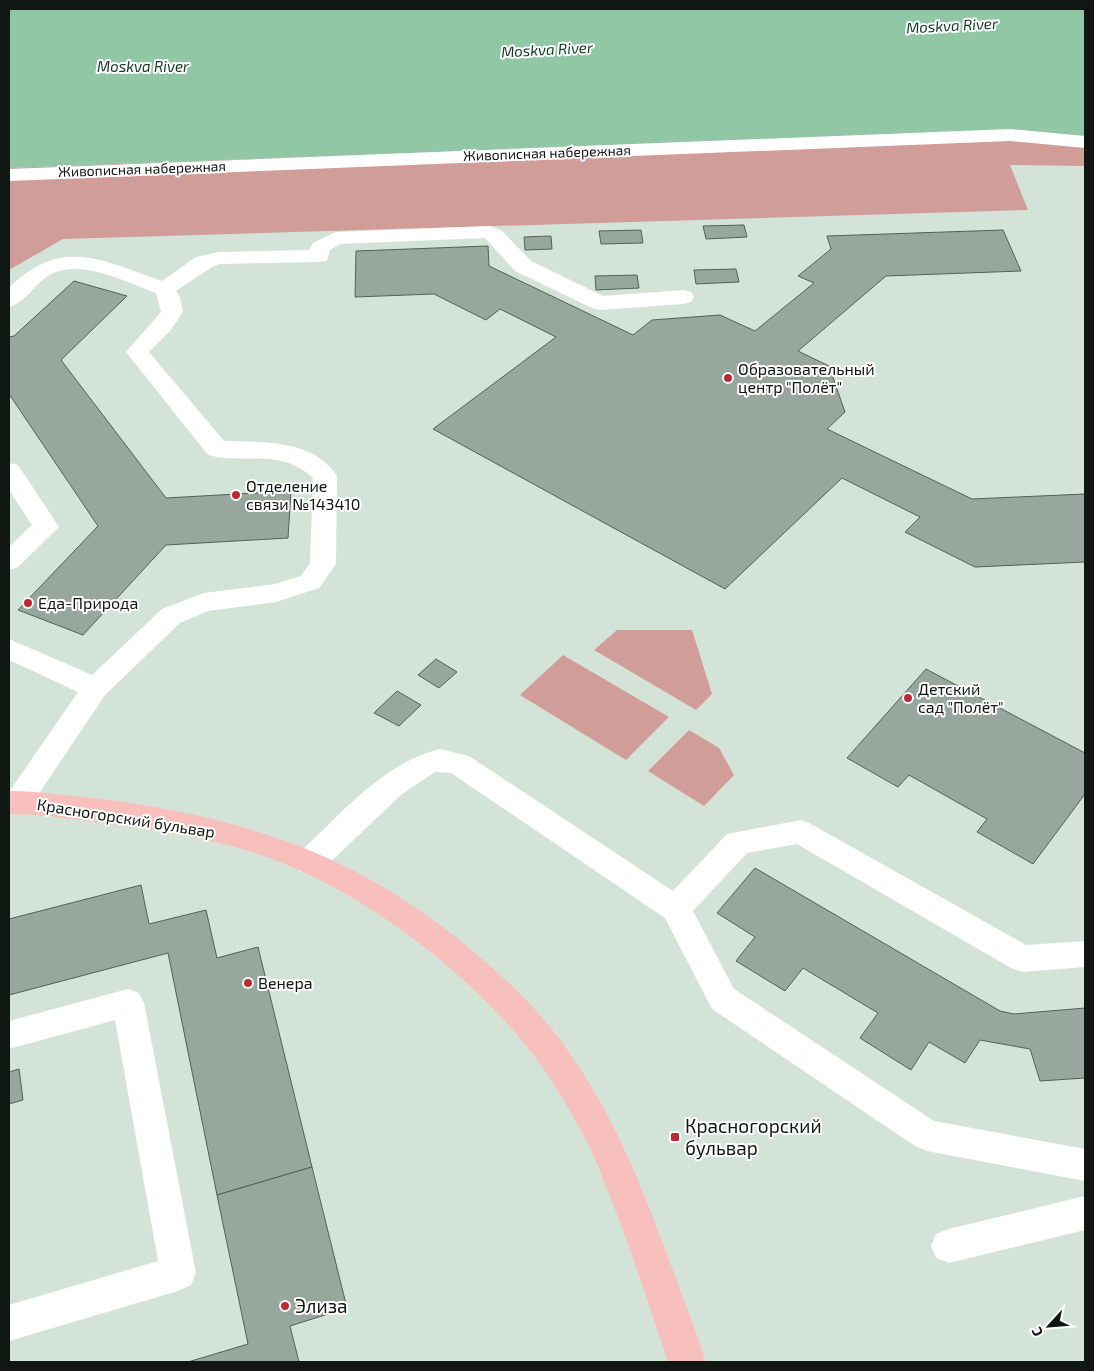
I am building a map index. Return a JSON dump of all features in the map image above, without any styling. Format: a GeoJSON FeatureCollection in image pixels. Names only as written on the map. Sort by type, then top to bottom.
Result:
{"type":"FeatureCollection","features":[{"type":"Feature","properties":{"kind":"main road","name":"Красногорский бульвар"},"geometry":{"type":"LineString","coordinates":[[13,802],[126,814],[211,828],[310,862],[373,897],[430,935],[482,979],[526,1022],[567,1077],[599,1131],[629,1202],[687,1362]]}},
{"type":"Feature","properties":{"kind":"street","name":"Живописная набережная"},"geometry":{"type":"LineString","coordinates":[[9,175],[1010,135],[1085,142]]}},
{"type":"Feature","properties":{"kind":"street"},"geometry":{"type":"LineString","coordinates":[[164,290],[204,262],[219,258],[319,256],[320,246],[336,238],[490,232],[500,238],[513,258],[523,266],[600,303],[683,297]]}},
{"type":"Feature","properties":{"kind":"street"},"geometry":{"type":"LineString","coordinates":[[9,300],[42,271],[74,262],[90,264],[164,290],[169,297],[172,312],[162,326],[137,352],[217,449],[294,453],[314,464],[325,476],[323,564],[310,582],[276,593],[204,602],[171,616],[95,688],[13,802]]}},
{"type":"Feature","properties":{"kind":"street"},"geometry":{"type":"LineString","coordinates":[[9,471],[46,527],[9,561]]}},
{"type":"Feature","properties":{"kind":"street"},"geometry":{"type":"LineString","coordinates":[[9,649],[95,688]]}},
{"type":"Feature","properties":{"kind":"street"},"geometry":{"type":"LineString","coordinates":[[310,862],[376,797],[423,764],[439,760],[458,764],[676,909],[723,999],[926,1135],[1085,1165]]}},
{"type":"Feature","properties":{"kind":"street"},"geometry":{"type":"LineString","coordinates":[[676,909],[738,842],[801,832],[1022,959],[1085,954]]}},
{"type":"Feature","properties":{"kind":"street"},"geometry":{"type":"LineString","coordinates":[[9,1035],[128,1003],[178,1273],[9,1323]]}},
{"type":"Feature","properties":{"kind":"street"},"geometry":{"type":"LineString","coordinates":[[950,1246],[1085,1213]]}},
{"type":"Feature","properties":{"kind":"shaded area"},"geometry":{"type":"Polygon","coordinates":[[[1004,131],[1085,138],[1085,166],[1010,165],[1028,210],[63,239],[9,270],[9,168],[1004,131]]]}},
{"type":"Feature","properties":{"kind":"shaded area"},"geometry":{"type":"Polygon","coordinates":[[[617,630],[692,630],[712,694],[696,710],[594,650],[617,630]]]}},
{"type":"Feature","properties":{"kind":"shaded area"},"geometry":{"type":"Polygon","coordinates":[[[563,655],[669,717],[626,760],[520,695],[563,655]]]}},
{"type":"Feature","properties":{"kind":"shaded area"},"geometry":{"type":"Polygon","coordinates":[[[689,730],[719,748],[734,775],[704,806],[648,771],[689,730]]]}},
{"type":"Feature","properties":{"kind":"water","name":"Moskva River"},"geometry":{"type":"Polygon","coordinates":[[[9,9],[1085,9],[1085,138],[1004,131],[9,168],[9,9]]]}},
{"type":"Feature","properties":{"kind":"building"},"geometry":{"type":"Polygon","coordinates":[[[744,225],[747,237],[706,239],[703,226],[744,225]]]}},
{"type":"Feature","properties":{"kind":"building"},"geometry":{"type":"Polygon","coordinates":[[[641,230],[643,243],[601,244],[599,231],[641,230]]]}},
{"type":"Feature","properties":{"kind":"building"},"geometry":{"type":"Polygon","coordinates":[[[1003,230],[1021,271],[886,276],[798,351],[829,366],[845,412],[827,429],[972,499],[1085,494],[1085,562],[975,567],[905,532],[920,517],[842,478],[725,589],[433,429],[556,337],[500,309],[486,320],[434,294],[355,297],[356,251],[488,246],[489,266],[633,335],[652,320],[720,315],[755,331],[814,283],[798,276],[831,249],[827,236],[1003,230]]]}},
{"type":"Feature","properties":{"kind":"building"},"geometry":{"type":"Polygon","coordinates":[[[551,236],[552,249],[525,250],[524,237],[551,236]]]}},
{"type":"Feature","properties":{"kind":"building"},"geometry":{"type":"Polygon","coordinates":[[[736,269],[739,282],[696,284],[694,270],[736,269]]]}},
{"type":"Feature","properties":{"kind":"building"},"geometry":{"type":"Polygon","coordinates":[[[637,275],[639,288],[596,290],[595,276],[637,275]]]}},
{"type":"Feature","properties":{"kind":"building"},"geometry":{"type":"Polygon","coordinates":[[[74,281],[127,296],[61,360],[166,498],[291,491],[288,538],[166,545],[83,635],[18,610],[98,526],[9,394],[9,337],[14,336],[74,281]]]}},
{"type":"Feature","properties":{"kind":"building"},"geometry":{"type":"Polygon","coordinates":[[[436,659],[457,672],[439,688],[418,675],[436,659]]]}},
{"type":"Feature","properties":{"kind":"building"},"geometry":{"type":"Polygon","coordinates":[[[926,669],[1085,753],[1085,794],[1033,864],[977,832],[987,819],[909,775],[898,787],[847,758],[926,669]]]}},
{"type":"Feature","properties":{"kind":"building"},"geometry":{"type":"Polygon","coordinates":[[[397,691],[421,705],[399,726],[374,713],[397,691]]]}},
{"type":"Feature","properties":{"kind":"building"},"geometry":{"type":"Polygon","coordinates":[[[755,868],[1000,1011],[1014,1014],[1085,1008],[1085,1078],[1040,1081],[1030,1049],[980,1040],[965,1063],[929,1042],[911,1070],[860,1038],[878,1013],[803,968],[785,991],[736,961],[755,937],[717,913],[755,868]]]}},
{"type":"Feature","properties":{"kind":"building"},"geometry":{"type":"Polygon","coordinates":[[[141,885],[149,924],[206,910],[217,958],[258,947],[312,1167],[217,1195],[168,953],[9,995],[9,919],[141,885]]]}},
{"type":"Feature","properties":{"kind":"building"},"geometry":{"type":"Polygon","coordinates":[[[19,1069],[23,1100],[9,1104],[9,1072],[19,1069]]]}},
{"type":"Feature","properties":{"kind":"building"},"geometry":{"type":"Polygon","coordinates":[[[312,1167],[347,1308],[290,1326],[299,1362],[188,1362],[248,1344],[217,1195],[312,1167]]]}},
{"type":"Feature","properties":{"kind":"place","name":"Образовательный центр \"Полёт\""},"geometry":{"type":"Point","coordinates":[728,378]}},
{"type":"Feature","properties":{"kind":"place","name":"Отделение связи №143410"},"geometry":{"type":"Point","coordinates":[236,495]}},
{"type":"Feature","properties":{"kind":"place","name":"Еда-Природа"},"geometry":{"type":"Point","coordinates":[28,603]}},
{"type":"Feature","properties":{"kind":"place","name":"Детский сад \"Полёт\""},"geometry":{"type":"Point","coordinates":[908,698]}},
{"type":"Feature","properties":{"kind":"place","name":"Венера"},"geometry":{"type":"Point","coordinates":[248,983]}},
{"type":"Feature","properties":{"kind":"place","name":"Красногорский бульвар"},"geometry":{"type":"Point","coordinates":[675,1137]}},
{"type":"Feature","properties":{"kind":"place","name":"Элиза"},"geometry":{"type":"Point","coordinates":[285,1306]}}]}
